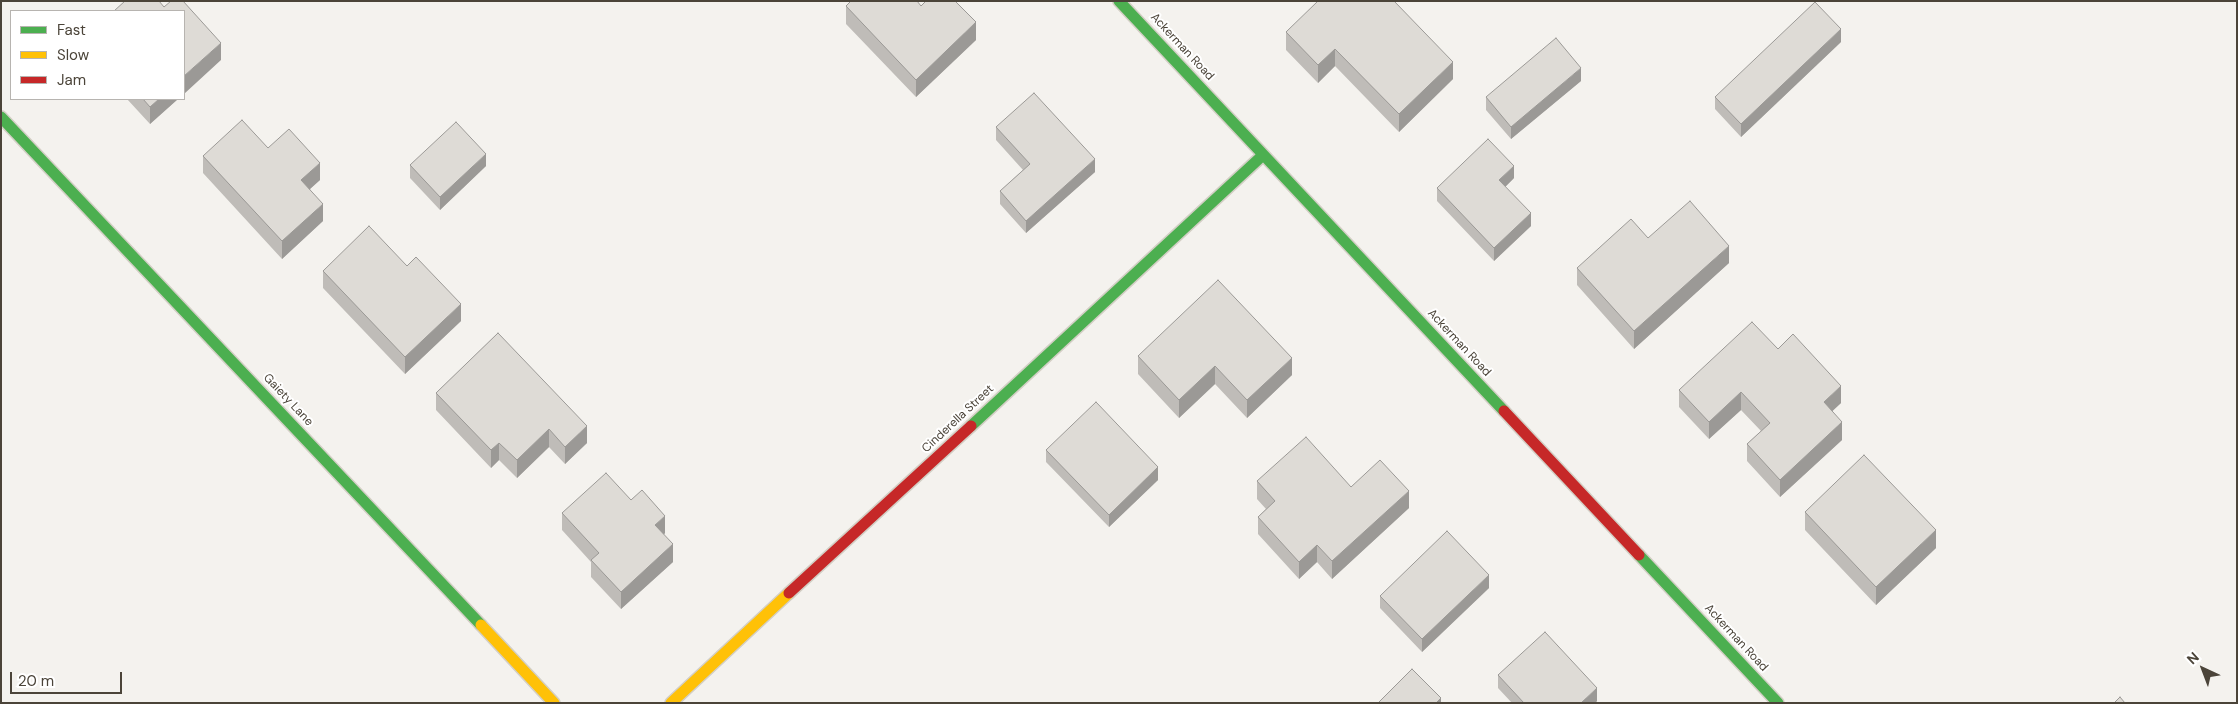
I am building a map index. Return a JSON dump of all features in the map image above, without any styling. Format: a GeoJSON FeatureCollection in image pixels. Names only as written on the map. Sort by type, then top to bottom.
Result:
{"type":"FeatureCollection","features":[{"type":"Feature","properties":{"kind":"street","name":"Ackerman Road"},"geometry":{"type":"LineString","coordinates":[[1120,1],[1778,703]]}},
{"type":"Feature","properties":{"kind":"street","name":"Gaiety Lane"},"geometry":{"type":"LineString","coordinates":[[1,117],[554,703]]}},
{"type":"Feature","properties":{"kind":"street","name":"Cinderella Street"},"geometry":{"type":"LineString","coordinates":[[671,703],[1263,154]]}},
{"type":"Feature","properties":{"kind":"building"},"geometry":{"type":"Polygon","coordinates":[[[125,1],[159,1],[164,7],[171,1],[183,1],[221,43],[185,75],[185,10],[115,10],[125,1]]]}},
{"type":"Feature","properties":{"kind":"building"},"geometry":{"type":"Polygon","coordinates":[[[851,1],[917,1],[921,6],[926,1],[955,1],[976,22],[916,80],[846,6],[851,1]]]}},
{"type":"Feature","properties":{"kind":"building"},"geometry":{"type":"Polygon","coordinates":[[[1318,1],[1394,1],[1453,62],[1399,114],[1335,49],[1318,65],[1286,32],[1318,1]]]}},
{"type":"Feature","properties":{"kind":"building"},"geometry":{"type":"Polygon","coordinates":[[[1815,2],[1841,29],[1741,124],[1715,97],[1815,2]]]}},
{"type":"Feature","properties":{"kind":"building"},"geometry":{"type":"Polygon","coordinates":[[[1556,38],[1581,68],[1511,127],[1486,97],[1556,38]]]}},
{"type":"Feature","properties":{"kind":"building"},"geometry":{"type":"Polygon","coordinates":[[[1034,93],[1095,159],[1026,221],[1000,191],[1030,164],[996,127],[1034,93]]]}},
{"type":"Feature","properties":{"kind":"building"},"geometry":{"type":"Polygon","coordinates":[[[144,100],[158,100],[150,107],[144,100]]]}},
{"type":"Feature","properties":{"kind":"building"},"geometry":{"type":"Polygon","coordinates":[[[242,120],[268,148],[289,129],[320,163],[301,180],[323,204],[282,241],[203,156],[242,120]]]}},
{"type":"Feature","properties":{"kind":"building"},"geometry":{"type":"Polygon","coordinates":[[[456,122],[486,154],[440,197],[410,165],[456,122]]]}},
{"type":"Feature","properties":{"kind":"building"},"geometry":{"type":"Polygon","coordinates":[[[1488,139],[1514,166],[1499,180],[1531,213],[1494,248],[1437,188],[1488,139]]]}},
{"type":"Feature","properties":{"kind":"building"},"geometry":{"type":"Polygon","coordinates":[[[1690,201],[1729,246],[1634,331],[1577,268],[1631,219],[1648,238],[1690,201]]]}},
{"type":"Feature","properties":{"kind":"building"},"geometry":{"type":"Polygon","coordinates":[[[369,226],[407,266],[416,257],[461,304],[405,357],[323,271],[369,226]]]}},
{"type":"Feature","properties":{"kind":"building"},"geometry":{"type":"Polygon","coordinates":[[[1218,280],[1292,358],[1247,400],[1215,366],[1179,400],[1138,356],[1218,280]]]}},
{"type":"Feature","properties":{"kind":"building"},"geometry":{"type":"Polygon","coordinates":[[[1752,322],[1778,349],[1793,334],[1841,386],[1824,402],[1842,422],[1780,480],[1747,444],[1770,423],[1741,392],[1709,422],[1679,390],[1752,322]]]}},
{"type":"Feature","properties":{"kind":"building"},"geometry":{"type":"Polygon","coordinates":[[[498,333],[587,426],[565,447],[549,429],[517,460],[499,443],[491,450],[436,393],[498,333]]]}},
{"type":"Feature","properties":{"kind":"building"},"geometry":{"type":"Polygon","coordinates":[[[1096,402],[1158,467],[1109,515],[1046,450],[1096,402]]]}},
{"type":"Feature","properties":{"kind":"building"},"geometry":{"type":"Polygon","coordinates":[[[1306,437],[1351,487],[1380,460],[1409,491],[1332,561],[1317,545],[1299,562],[1258,517],[1275,501],[1257,481],[1306,437]]]}},
{"type":"Feature","properties":{"kind":"building"},"geometry":{"type":"Polygon","coordinates":[[[1864,455],[1936,530],[1876,587],[1805,512],[1864,455]]]}},
{"type":"Feature","properties":{"kind":"building"},"geometry":{"type":"Polygon","coordinates":[[[606,473],[631,500],[642,490],[665,516],[655,525],[673,544],[621,592],[591,560],[599,553],[562,513],[606,473]]]}},
{"type":"Feature","properties":{"kind":"building"},"geometry":{"type":"Polygon","coordinates":[[[1447,531],[1489,575],[1422,639],[1380,596],[1447,531]]]}},
{"type":"Feature","properties":{"kind":"building"},"geometry":{"type":"Polygon","coordinates":[[[1545,632],[1597,688],[1581,703],[1524,703],[1498,675],[1545,632]]]}},
{"type":"Feature","properties":{"kind":"building"},"geometry":{"type":"Polygon","coordinates":[[[1412,669],[1441,698],[1436,703],[1378,703],[1412,669]]]}},
{"type":"Feature","properties":{"kind":"building"},"geometry":{"type":"Polygon","coordinates":[[[2120,697],[2125,703],[2114,703],[2120,697]]]}},
{"type":"Feature","properties":{"kind":"traffic: fast"},"geometry":{"type":"LineString","coordinates":[[1119,1],[1504,411]]}},
{"type":"Feature","properties":{"kind":"traffic: fast"},"geometry":{"type":"LineString","coordinates":[[1,117],[481,625]]}},
{"type":"Feature","properties":{"kind":"traffic: fast"},"geometry":{"type":"LineString","coordinates":[[971,426],[1263,155]]}},
{"type":"Feature","properties":{"kind":"traffic: fast"},"geometry":{"type":"LineString","coordinates":[[1639,555],[1778,703]]}},
{"type":"Feature","properties":{"kind":"traffic: slow"},"geometry":{"type":"LineString","coordinates":[[671,703],[789,593]]}},
{"type":"Feature","properties":{"kind":"traffic: slow"},"geometry":{"type":"LineString","coordinates":[[481,625],[554,703]]}},
{"type":"Feature","properties":{"kind":"traffic: jam"},"geometry":{"type":"LineString","coordinates":[[1504,411],[1639,555]]}},
{"type":"Feature","properties":{"kind":"traffic: jam"},"geometry":{"type":"LineString","coordinates":[[789,593],[971,426]]}}]}
